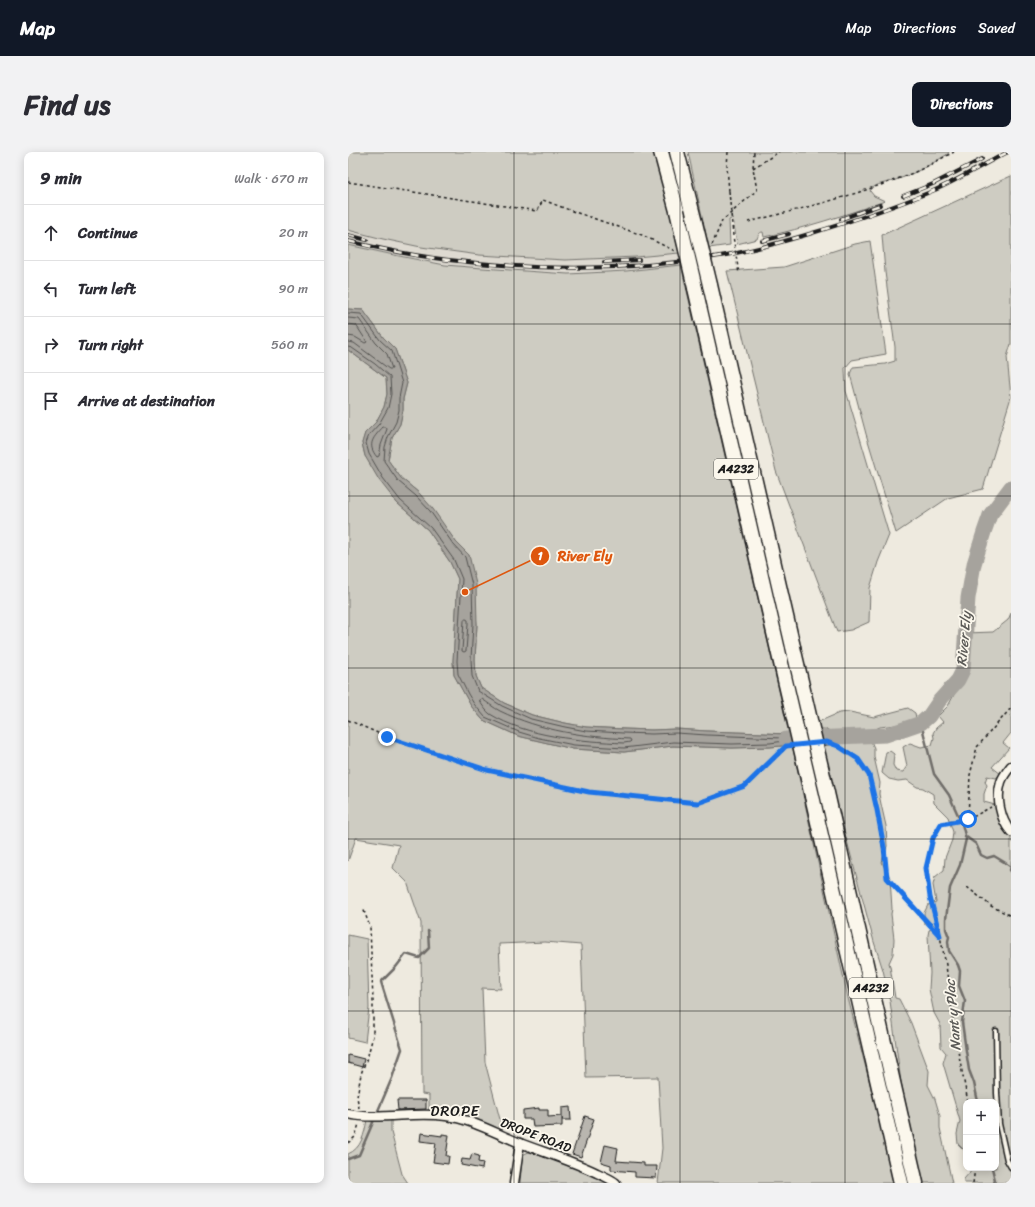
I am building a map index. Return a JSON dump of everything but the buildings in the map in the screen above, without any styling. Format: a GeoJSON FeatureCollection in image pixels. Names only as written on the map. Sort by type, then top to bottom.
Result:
{"type":"FeatureCollection","features":[{"type":"Feature","properties":{"kind":"highway","name":"A4232"},"geometry":{"type":"LineString","coordinates":[[661,152],[678,211],[901,1183]]}},
{"type":"Feature","properties":{"kind":"highway","name":"A4232"},"geometry":{"type":"LineString","coordinates":[[677,152],[710,285],[916,1183]]}},
{"type":"Feature","properties":{"kind":"street"},"geometry":{"type":"LineString","coordinates":[[1011,766],[1004,776],[999,791],[999,802],[1003,820],[1011,832]]}},
{"type":"Feature","properties":{"kind":"street","name":"DROPE ROAD"},"geometry":{"type":"LineString","coordinates":[[348,1114],[361,1117],[388,1117],[426,1114],[448,1116],[486,1128],[520,1143],[562,1157],[588,1168],[616,1183]]}},
{"type":"Feature","properties":{"kind":"street"},"geometry":{"type":"LineString","coordinates":[[514,1183],[520,1143]]}},
{"type":"Feature","properties":{"kind":"lane"},"geometry":{"type":"LineString","coordinates":[[996,1031],[997,1093],[1000,1124],[1011,1167]]}},
{"type":"Feature","properties":{"kind":"path"},"geometry":{"type":"LineString","coordinates":[[728,152],[727,168],[733,236],[739,274]]}},
{"type":"Feature","properties":{"kind":"path"},"geometry":{"type":"LineString","coordinates":[[711,248],[722,221],[757,190],[753,168],[754,152]]}},
{"type":"Feature","properties":{"kind":"path"},"geometry":{"type":"LineString","coordinates":[[753,168],[779,152]]}},
{"type":"Feature","properties":{"kind":"path"},"geometry":{"type":"LineString","coordinates":[[748,222],[806,207],[885,183],[905,176],[954,152]]}},
{"type":"Feature","properties":{"kind":"path"},"geometry":{"type":"LineString","coordinates":[[348,182],[537,211],[542,200],[642,235],[680,253]]}},
{"type":"Feature","properties":{"kind":"path"},"geometry":{"type":"LineString","coordinates":[[968,819],[970,775],[977,747],[1011,708]]}},
{"type":"Feature","properties":{"kind":"path"},"geometry":{"type":"LineString","coordinates":[[348,720],[387,737],[487,770],[589,792],[698,803],[745,786],[786,746],[793,746]]}},
{"type":"Feature","properties":{"kind":"path"},"geometry":{"type":"LineString","coordinates":[[827,742],[838,746],[858,759],[869,775],[884,847],[887,878],[940,936]]}},
{"type":"Feature","properties":{"kind":"path"},"geometry":{"type":"LineString","coordinates":[[967,1099],[954,1030],[946,965],[930,897],[926,868],[933,838],[941,824],[971,818],[991,807]]}},
{"type":"Feature","properties":{"kind":"path"},"geometry":{"type":"LineString","coordinates":[[967,887],[991,906],[1011,916]]}},
{"type":"Feature","properties":{"kind":"path"},"geometry":{"type":"LineString","coordinates":[[348,1143],[355,1137],[361,1117],[357,1098],[361,1074],[373,1036],[370,927],[363,908]]}},
{"type":"Feature","properties":{"kind":"path"},"geometry":{"type":"LineString","coordinates":[[973,1183],[975,1171]]}},
{"type":"Feature","properties":{"kind":"shaded area"},"geometry":{"type":"Polygon","coordinates":[[[348,152],[655,152],[679,253],[636,257],[565,260],[479,255],[421,247],[348,230],[348,152]]]}},
{"type":"Feature","properties":{"kind":"shaded area"},"geometry":{"type":"Polygon","coordinates":[[[688,152],[949,152],[933,163],[905,177],[878,185],[870,191],[874,196],[885,201],[795,230],[764,237],[762,232],[759,234],[757,239],[737,244],[733,218],[729,220],[730,245],[709,248],[688,152]]]}},
{"type":"Feature","properties":{"kind":"shaded area"},"geometry":{"type":"Polygon","coordinates":[[[1011,176],[1011,344],[1007,357],[1011,397],[983,489],[948,498],[896,533],[866,434],[850,374],[853,367],[885,364],[895,361],[895,347],[885,272],[882,235],[1011,176]]]}},
{"type":"Feature","properties":{"kind":"shaded area"},"geometry":{"type":"Polygon","coordinates":[[[348,230],[421,247],[479,255],[565,260],[636,257],[679,253],[681,265],[626,271],[568,274],[445,265],[348,245],[348,230]]]}},
{"type":"Feature","properties":{"kind":"shaded area"},"geometry":{"type":"Polygon","coordinates":[[[870,241],[886,354],[852,360],[845,368],[846,391],[889,535],[878,562],[870,588],[869,622],[851,630],[837,632],[776,471],[727,271],[784,267],[855,244],[870,241]]]}},
{"type":"Feature","properties":{"kind":"shaded area"},"geometry":{"type":"Polygon","coordinates":[[[348,245],[445,265],[568,274],[626,271],[681,265],[789,734],[586,727],[532,715],[504,703],[481,688],[476,676],[475,659],[477,624],[469,555],[456,542],[419,493],[401,478],[388,460],[392,438],[400,424],[403,410],[403,399],[407,383],[395,349],[383,337],[363,310],[348,309],[348,245]]]}},
{"type":"Feature","properties":{"kind":"shaded area"},"geometry":{"type":"Polygon","coordinates":[[[348,350],[386,378],[387,394],[384,407],[376,422],[365,433],[362,443],[365,456],[397,503],[428,530],[450,562],[458,579],[453,661],[454,675],[471,706],[483,720],[518,736],[573,749],[624,752],[673,746],[732,748],[792,745],[848,998],[894,1183],[658,1183],[662,1148],[658,1077],[586,1078],[581,945],[545,942],[499,944],[501,989],[482,988],[485,1062],[503,1131],[445,1112],[429,1111],[429,1095],[422,1094],[421,923],[407,882],[393,868],[399,845],[356,838],[348,861],[348,350]]]}},
{"type":"Feature","properties":{"kind":"shaded area"},"geometry":{"type":"Polygon","coordinates":[[[1011,613],[1011,733],[1003,743],[1009,748],[992,767],[1001,774],[996,778],[987,776],[985,782],[987,785],[984,794],[984,802],[995,805],[996,789],[1006,832],[1011,838],[1011,1183],[964,1183],[964,1179],[970,1171],[999,1171],[999,1099],[963,1099],[963,1149],[958,1144],[957,1134],[960,1121],[943,1063],[946,1053],[941,1047],[940,1024],[934,1013],[929,989],[930,973],[928,935],[929,930],[936,927],[933,924],[924,923],[924,913],[928,905],[936,902],[933,885],[935,877],[944,870],[945,858],[952,840],[953,832],[948,817],[934,803],[933,794],[923,788],[917,787],[907,780],[898,781],[889,779],[882,773],[886,752],[890,751],[894,754],[893,765],[896,771],[903,772],[907,766],[903,747],[910,743],[921,747],[932,745],[934,738],[933,733],[943,722],[938,716],[948,706],[956,691],[963,684],[965,678],[963,677],[967,633],[993,632],[1008,620],[1011,613]]]}},
{"type":"Feature","properties":{"kind":"shaded area"},"geometry":{"type":"Polygon","coordinates":[[[908,708],[915,713],[916,718],[912,723],[880,727],[873,730],[840,733],[832,732],[826,729],[820,729],[818,722],[839,713],[850,712],[874,717],[908,708]]]}},
{"type":"Feature","properties":{"kind":"shaded area"},"geometry":{"type":"Polygon","coordinates":[[[856,738],[871,741],[874,748],[874,757],[880,783],[879,794],[886,826],[887,846],[882,862],[890,878],[891,914],[894,939],[893,954],[889,963],[895,998],[899,999],[911,1023],[929,1071],[928,1085],[935,1099],[940,1116],[940,1128],[952,1183],[923,1183],[901,1082],[890,1001],[883,970],[874,942],[835,796],[824,746],[829,745],[839,739],[856,738]]]}},
{"type":"Feature","properties":{"kind":"shaded area"},"geometry":{"type":"Polygon","coordinates":[[[348,935],[367,939],[369,1008],[365,1042],[348,1038],[348,935]]]}},
{"type":"Feature","properties":{"kind":"shaded area"},"geometry":{"type":"Polygon","coordinates":[[[391,1119],[391,1132],[402,1174],[408,1183],[348,1183],[348,1154],[356,1148],[362,1140],[367,1120],[391,1119]]]}},
{"type":"Feature","properties":{"kind":"shaded area"},"geometry":{"type":"Polygon","coordinates":[[[529,1152],[577,1168],[608,1183],[520,1183],[522,1159],[524,1154],[529,1152]]]}},
{"type":"Feature","properties":{"kind":"water"},"geometry":{"type":"Polygon","coordinates":[[[348,309],[363,310],[383,337],[395,349],[407,383],[403,399],[403,410],[400,424],[392,438],[388,460],[401,478],[419,493],[433,509],[456,542],[469,555],[476,584],[477,624],[475,659],[476,676],[481,688],[504,703],[532,715],[586,727],[789,734],[792,745],[732,748],[673,746],[624,752],[573,749],[518,736],[483,720],[471,706],[454,675],[453,661],[458,579],[450,562],[428,530],[397,503],[379,480],[365,456],[362,443],[365,433],[376,422],[384,407],[387,394],[386,378],[348,350],[348,309]]]}},
{"type":"Feature","properties":{"kind":"waterway","name":"River Ely"},"geometry":{"type":"LineString","coordinates":[[786,739],[886,735],[921,723],[929,716],[940,700],[958,680],[963,670],[968,598],[974,564],[990,515],[1011,487]]}},
{"type":"Feature","properties":{"kind":"waterway","name":"Nant y Plac"},"geometry":{"type":"LineString","coordinates":[[921,723],[934,774],[949,795],[962,824],[966,839],[960,865],[950,888],[946,929],[949,937],[949,951],[960,971],[959,986],[965,1001],[962,1022],[969,1070],[977,1099]]}},
{"type":"Feature","properties":{"kind":"waterway"},"geometry":{"type":"LineString","coordinates":[[965,836],[976,844],[981,855],[987,858],[994,856],[1011,867],[1011,871]]}},
{"type":"Feature","properties":{"kind":"waterway"},"geometry":{"type":"LineString","coordinates":[[348,1159],[359,1155],[392,1078],[402,1049],[381,982],[406,954],[419,958],[429,948],[428,931]]}},
{"type":"Feature","properties":{"kind":"waterway","name":"Nant y Plac"},"geometry":{"type":"LineString","coordinates":[[993,1171],[995,1180],[994,1183]]}},
{"type":"Feature","properties":{"kind":"railway"},"geometry":{"type":"LineString","coordinates":[[348,241],[398,252],[436,258],[484,264],[518,266],[588,268],[623,267],[692,260],[726,255],[768,246],[873,214],[935,190],[1008,152]]}},
{"type":"Feature","properties":{"kind":"railway"},"geometry":{"type":"LineString","coordinates":[[903,196],[933,184],[982,159]]}},
{"type":"Feature","properties":{"kind":"railway"},"geometry":{"type":"LineString","coordinates":[[841,219],[880,205]]}},
{"type":"Feature","properties":{"kind":"railway"},"geometry":{"type":"LineString","coordinates":[[762,241],[789,234]]}},
{"type":"Feature","properties":{"kind":"railway"},"geometry":{"type":"LineString","coordinates":[[348,235],[367,240]]}},
{"type":"Feature","properties":{"kind":"railway"},"geometry":{"type":"LineString","coordinates":[[604,262],[639,260]]}},
{"type":"Feature","properties":{"kind":"place","name":"River Ely"},"geometry":{"type":"Point","coordinates":[465,592]}},
{"type":"Feature","properties":{"kind":"district","name":"DROPE"},"geometry":{"type":"Point","coordinates":[455,1111]}},
{"type":"Feature","properties":{"kind":"route"},"geometry":{"type":"LineString","coordinates":[[387,737],[487,770],[589,792],[698,803],[745,786],[786,746],[827,742],[838,746],[858,759],[869,775],[884,847],[887,878],[940,936],[930,897],[926,868],[933,838],[941,824],[968,819]]}}]}
